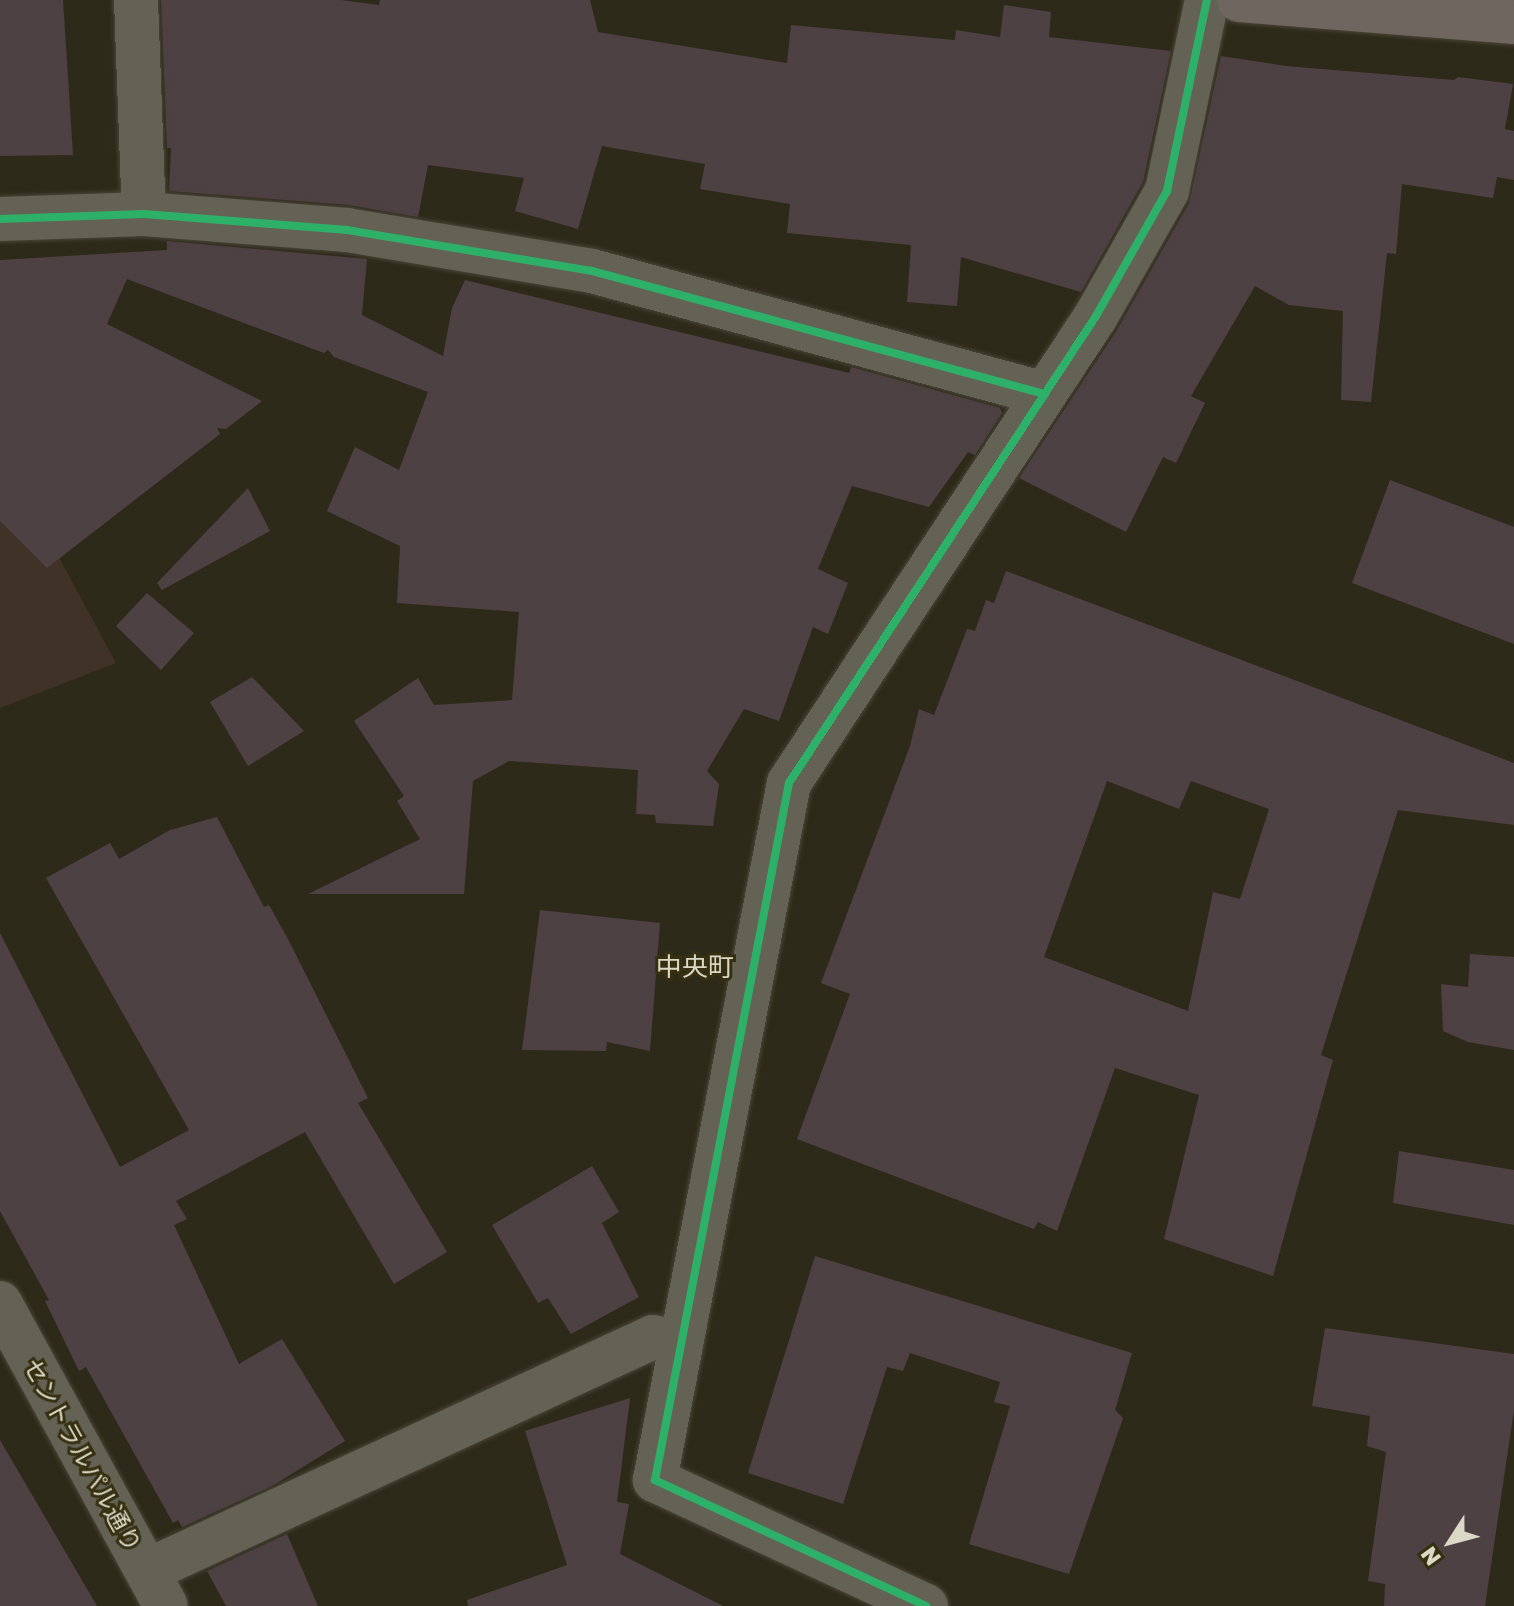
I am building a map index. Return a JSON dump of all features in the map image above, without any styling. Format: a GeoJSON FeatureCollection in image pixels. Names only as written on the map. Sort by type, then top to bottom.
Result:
{"type":"FeatureCollection","features":[{"type":"Feature","properties":{"kind":"main road"},"geometry":{"type":"LineString","coordinates":[[1239,0],[1514,22]]}},
{"type":"Feature","properties":{"kind":"street"},"geometry":{"type":"LineString","coordinates":[[136,0],[144,214]]}},
{"type":"Feature","properties":{"kind":"street"},"geometry":{"type":"LineString","coordinates":[[926,1606],[655,1480],[789,783],[1096,316],[1167,191],[1207,0]]}},
{"type":"Feature","properties":{"kind":"street"},"geometry":{"type":"LineString","coordinates":[[0,219],[144,214],[347,230],[592,271],[1045,394]]}},
{"type":"Feature","properties":{"kind":"street","name":"セントラルパル通り"},"geometry":{"type":"LineString","coordinates":[[0,1303],[157,1588]]}},
{"type":"Feature","properties":{"kind":"street"},"geometry":{"type":"LineString","coordinates":[[157,1588],[653,1337],[681,1343]]}},
{"type":"Feature","properties":{"kind":"shaded area"},"geometry":{"type":"Polygon","coordinates":[[[0,448],[116,663],[0,708],[0,448]]]}},
{"type":"Feature","properties":{"kind":"building"},"geometry":{"type":"Polygon","coordinates":[[[0,0],[63,0],[73,155],[0,156],[0,0]]]}},
{"type":"Feature","properties":{"kind":"building"},"geometry":{"type":"Polygon","coordinates":[[[161,0],[341,0],[379,5],[380,0],[590,0],[598,32],[787,63],[791,25],[955,40],[956,30],[1000,37],[1004,5],[1051,12],[1049,37],[1171,51],[1143,182],[1081,292],[961,257],[957,306],[907,302],[911,245],[787,233],[790,204],[700,189],[705,164],[602,146],[578,229],[515,211],[524,178],[428,165],[418,217],[349,205],[169,191],[171,148],[167,148],[161,0]]]}},
{"type":"Feature","properties":{"kind":"building"},"geometry":{"type":"Polygon","coordinates":[[[1221,56],[1286,66],[1454,80],[1458,77],[1513,84],[1505,129],[1514,131],[1514,180],[1497,177],[1493,198],[1402,184],[1396,254],[1387,253],[1371,402],[1341,400],[1343,311],[1289,305],[1255,286],[1191,396],[1205,403],[1176,463],[1163,457],[1126,532],[1019,478],[1117,330],[1189,203],[1221,56]]]}},
{"type":"Feature","properties":{"kind":"building"},"geometry":{"type":"Polygon","coordinates":[[[167,241],[367,259],[362,315],[443,356],[452,308],[465,280],[849,373],[851,367],[1000,408],[1002,413],[975,455],[968,452],[929,507],[852,486],[818,569],[848,583],[828,634],[813,627],[779,721],[744,709],[707,771],[719,784],[713,826],[656,823],[655,815],[636,814],[638,770],[509,761],[473,781],[464,894],[308,894],[420,839],[397,801],[404,796],[354,721],[418,678],[434,705],[512,700],[519,612],[397,603],[400,546],[327,511],[355,447],[399,470],[428,392],[334,357],[328,350],[324,353],[127,279],[107,324],[262,401],[226,429],[217,428],[220,434],[47,568],[0,521],[0,260],[167,250],[167,241]]]}},
{"type":"Feature","properties":{"kind":"building"},"geometry":{"type":"Polygon","coordinates":[[[1390,480],[1514,527],[1514,644],[1352,583],[1390,480]]]}},
{"type":"Feature","properties":{"kind":"building"},"geometry":{"type":"Polygon","coordinates":[[[248,488],[270,531],[162,590],[157,583],[248,488]]]}},
{"type":"Feature","properties":{"kind":"building"},"geometry":{"type":"Polygon","coordinates":[[[1006,571],[1514,763],[1514,825],[1398,810],[1321,1055],[1333,1060],[1273,1276],[1164,1239],[1199,1095],[1115,1068],[1057,1231],[1038,1222],[1034,1229],[797,1139],[850,994],[821,983],[910,746],[919,709],[934,715],[967,629],[975,631],[986,600],[994,603],[1006,571]],[[1107,781],[1044,957],[1188,1011],[1213,892],[1240,899],[1269,809],[1191,781],[1179,809],[1107,781]]]}},
{"type":"Feature","properties":{"kind":"building"},"geometry":{"type":"Polygon","coordinates":[[[147,593],[194,633],[161,670],[116,626],[147,593]]]}},
{"type":"Feature","properties":{"kind":"building"},"geometry":{"type":"Polygon","coordinates":[[[252,677],[304,731],[248,766],[210,702],[252,677]]]}},
{"type":"Feature","properties":{"kind":"building"},"geometry":{"type":"Polygon","coordinates":[[[217,817],[264,907],[269,905],[289,941],[368,1098],[358,1103],[447,1252],[394,1284],[305,1132],[176,1201],[187,1219],[174,1225],[239,1364],[282,1339],[345,1441],[272,1486],[182,1527],[178,1520],[173,1523],[86,1367],[79,1371],[45,1301],[49,1300],[0,1211],[0,933],[120,1167],[189,1130],[46,878],[110,843],[119,859],[170,830],[217,817]]]}},
{"type":"Feature","properties":{"kind":"building"},"geometry":{"type":"Polygon","coordinates":[[[540,910],[660,923],[650,1051],[607,1042],[606,1051],[522,1050],[540,910]]]}},
{"type":"Feature","properties":{"kind":"building"},"geometry":{"type":"Polygon","coordinates":[[[1470,954],[1514,957],[1514,1050],[1468,1042],[1443,1031],[1441,984],[1468,987],[1470,954]]]}},
{"type":"Feature","properties":{"kind":"building"},"geometry":{"type":"Polygon","coordinates":[[[1399,1151],[1514,1170],[1514,1225],[1393,1203],[1399,1151]]]}},
{"type":"Feature","properties":{"kind":"building"},"geometry":{"type":"Polygon","coordinates":[[[592,1166],[619,1212],[602,1223],[639,1297],[571,1334],[548,1298],[538,1303],[492,1225],[592,1166]]]}},
{"type":"Feature","properties":{"kind":"building"},"geometry":{"type":"Polygon","coordinates":[[[815,1256],[1132,1353],[1115,1410],[1123,1418],[1069,1574],[969,1544],[1010,1406],[994,1402],[1000,1382],[910,1353],[903,1371],[887,1367],[843,1504],[748,1473],[815,1256]]]}},
{"type":"Feature","properties":{"kind":"building"},"geometry":{"type":"Polygon","coordinates":[[[1325,1328],[1514,1354],[1514,1410],[1485,1606],[1384,1606],[1385,1584],[1368,1581],[1386,1452],[1367,1446],[1370,1416],[1312,1406],[1325,1328]]]}},
{"type":"Feature","properties":{"kind":"building"},"geometry":{"type":"Polygon","coordinates":[[[630,1398],[617,1502],[629,1504],[620,1554],[723,1606],[468,1606],[467,1600],[567,1565],[525,1431],[630,1398]]]}},
{"type":"Feature","properties":{"kind":"building"},"geometry":{"type":"Polygon","coordinates":[[[0,1440],[97,1606],[0,1606],[0,1440]]]}},
{"type":"Feature","properties":{"kind":"building"},"geometry":{"type":"Polygon","coordinates":[[[287,1534],[318,1606],[226,1606],[207,1571],[287,1534]]]}},
{"type":"Feature","properties":{"kind":"cycle path"},"geometry":{"type":"LineString","coordinates":[[926,1606],[655,1480],[789,783],[1096,316],[1167,191],[1207,0]]}},
{"type":"Feature","properties":{"kind":"cycle path"},"geometry":{"type":"LineString","coordinates":[[0,219],[144,214],[347,230],[592,271],[1045,394]]}},
{"type":"Feature","properties":{"kind":"district","name":"中央町"},"geometry":{"type":"Point","coordinates":[695,967]}}]}
